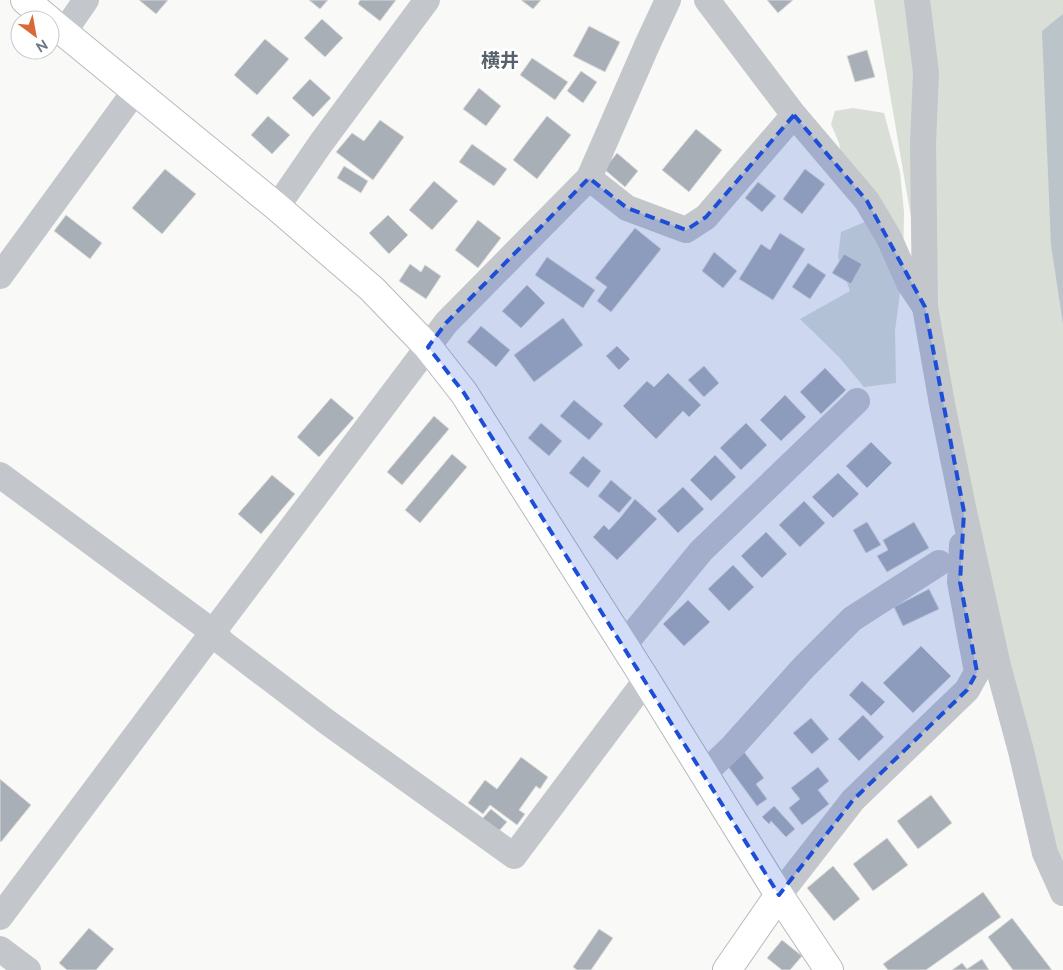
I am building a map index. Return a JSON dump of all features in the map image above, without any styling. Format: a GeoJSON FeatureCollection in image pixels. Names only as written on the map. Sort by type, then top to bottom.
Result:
{"type":"FeatureCollection","features":[{"type":"Feature","properties":{"kind":"street"},"geometry":{"type":"LineString","coordinates":[[25,0],[37,10]]}},
{"type":"Feature","properties":{"kind":"street"},"geometry":{"type":"LineString","coordinates":[[60,20],[86,0]]}},
{"type":"Feature","properties":{"kind":"street"},"geometry":{"type":"LineString","coordinates":[[277,207],[321,142],[428,0]]}},
{"type":"Feature","properties":{"kind":"street"},"geometry":{"type":"LineString","coordinates":[[0,917],[446,323],[589,178],[668,0]]}},
{"type":"Feature","properties":{"kind":"street"},"geometry":{"type":"LineString","coordinates":[[707,0],[794,114],[867,201],[889,238],[908,283],[925,307]]}},
{"type":"Feature","properties":{"kind":"street"},"geometry":{"type":"LineString","coordinates":[[917,0],[926,73],[924,143],[925,307],[942,404],[998,666],[1021,751],[1045,853],[1063,893]]}},
{"type":"Feature","properties":{"kind":"street"},"geometry":{"type":"LineString","coordinates":[[60,29],[277,207],[372,288],[428,347],[464,393],[646,680],[779,895],[829,970]]}},
{"type":"Feature","properties":{"kind":"street"},"geometry":{"type":"LineString","coordinates":[[0,276],[135,91]]}},
{"type":"Feature","properties":{"kind":"street"},"geometry":{"type":"LineString","coordinates":[[589,178],[627,208],[686,230],[706,217],[794,114]]}},
{"type":"Feature","properties":{"kind":"street"},"geometry":{"type":"LineString","coordinates":[[624,645],[701,551],[857,402]]}},
{"type":"Feature","properties":{"kind":"street"},"geometry":{"type":"LineString","coordinates":[[0,475],[213,632],[223,644],[327,722],[514,856],[646,680]]}},
{"type":"Feature","properties":{"kind":"street"},"geometry":{"type":"LineString","coordinates":[[727,970],[779,895],[853,800],[967,690],[977,672],[960,582],[964,512]]}},
{"type":"Feature","properties":{"kind":"street"},"geometry":{"type":"LineString","coordinates":[[704,774],[733,746],[804,666],[852,619],[939,563]]}},
{"type":"Feature","properties":{"kind":"street"},"geometry":{"type":"LineString","coordinates":[[0,949],[28,970]]}},
{"type":"Feature","properties":{"kind":"highlighted area"},"geometry":{"type":"Polygon","coordinates":[[[794,115],[867,201],[925,307],[964,512],[960,582],[977,672],[967,690],[853,800],[779,895],[464,393],[428,347],[446,323],[589,178],[627,208],[686,230],[706,217],[794,115]]]}},
{"type":"Feature","properties":{"kind":"shaded area"},"geometry":{"type":"Polygon","coordinates":[[[874,0],[1063,0],[1063,880],[939,382],[874,0]]]}},
{"type":"Feature","properties":{"kind":"shaded area"},"geometry":{"type":"Polygon","coordinates":[[[1063,14],[1063,324],[1051,245],[1042,31],[1063,14]]]}},
{"type":"Feature","properties":{"kind":"shaded area"},"geometry":{"type":"Polygon","coordinates":[[[853,108],[884,113],[900,172],[904,212],[903,269],[895,331],[896,383],[864,387],[839,357],[800,319],[850,291],[838,257],[841,232],[867,221],[845,176],[839,143],[831,124],[835,111],[853,108]]]}},
{"type":"Feature","properties":{"kind":"building"},"geometry":{"type":"Polygon","coordinates":[[[139,0],[168,0],[156,14],[139,0]]]}},
{"type":"Feature","properties":{"kind":"building"},"geometry":{"type":"Polygon","coordinates":[[[309,0],[328,0],[320,9],[309,0]]]}},
{"type":"Feature","properties":{"kind":"building"},"geometry":{"type":"Polygon","coordinates":[[[360,0],[396,0],[380,21],[358,4],[360,0]]]}},
{"type":"Feature","properties":{"kind":"building"},"geometry":{"type":"Polygon","coordinates":[[[521,0],[541,0],[533,9],[521,0]]]}},
{"type":"Feature","properties":{"kind":"building"},"geometry":{"type":"Polygon","coordinates":[[[767,0],[793,0],[778,13],[767,0]]]}},
{"type":"Feature","properties":{"kind":"building"},"geometry":{"type":"Polygon","coordinates":[[[322,19],[343,38],[325,57],[304,38],[322,19]]]}},
{"type":"Feature","properties":{"kind":"building"},"geometry":{"type":"Polygon","coordinates":[[[589,26],[620,42],[605,72],[573,56],[589,26]]]}},
{"type":"Feature","properties":{"kind":"building"},"geometry":{"type":"Polygon","coordinates":[[[265,39],[289,59],[257,95],[234,75],[265,39]]]}},
{"type":"Feature","properties":{"kind":"building"},"geometry":{"type":"Polygon","coordinates":[[[867,50],[875,77],[855,82],[847,56],[867,50]]]}},
{"type":"Feature","properties":{"kind":"building"},"geometry":{"type":"Polygon","coordinates":[[[532,58],[568,82],[555,100],[520,75],[532,58]]]}},
{"type":"Feature","properties":{"kind":"building"},"geometry":{"type":"Polygon","coordinates":[[[581,71],[597,82],[583,103],[567,91],[581,71]]]}},
{"type":"Feature","properties":{"kind":"building"},"geometry":{"type":"Polygon","coordinates":[[[310,79],[331,98],[313,117],[292,98],[310,79]]]}},
{"type":"Feature","properties":{"kind":"building"},"geometry":{"type":"Polygon","coordinates":[[[479,88],[501,106],[486,126],[463,109],[479,88]]]}},
{"type":"Feature","properties":{"kind":"building"},"geometry":{"type":"Polygon","coordinates":[[[268,116],[290,135],[272,154],[251,135],[268,116]]]}},
{"type":"Feature","properties":{"kind":"building"},"geometry":{"type":"Polygon","coordinates":[[[547,116],[571,135],[537,179],[513,160],[547,116]]]}},
{"type":"Feature","properties":{"kind":"building"},"geometry":{"type":"Polygon","coordinates":[[[380,120],[404,137],[373,180],[336,152],[352,133],[364,141],[380,120]]]}},
{"type":"Feature","properties":{"kind":"building"},"geometry":{"type":"Polygon","coordinates":[[[696,129],[722,150],[689,192],[662,170],[696,129]]]}},
{"type":"Feature","properties":{"kind":"building"},"geometry":{"type":"Polygon","coordinates":[[[472,144],[507,169],[494,186],[459,162],[472,144]]]}},
{"type":"Feature","properties":{"kind":"building"},"geometry":{"type":"Polygon","coordinates":[[[617,153],[638,171],[625,187],[604,169],[617,153]]]}},
{"type":"Feature","properties":{"kind":"building"},"geometry":{"type":"Polygon","coordinates":[[[344,166],[368,181],[361,193],[337,178],[344,166]]]}},
{"type":"Feature","properties":{"kind":"building"},"geometry":{"type":"Polygon","coordinates":[[[165,169],[196,194],[162,234],[132,208],[165,169]]]}},
{"type":"Feature","properties":{"kind":"building"},"geometry":{"type":"Polygon","coordinates":[[[805,169],[825,184],[802,214],[783,199],[805,169]]]}},
{"type":"Feature","properties":{"kind":"building"},"geometry":{"type":"Polygon","coordinates":[[[434,181],[458,201],[432,230],[409,210],[434,181]]]}},
{"type":"Feature","properties":{"kind":"building"},"geometry":{"type":"Polygon","coordinates":[[[758,182],[776,196],[762,212],[745,198],[758,182]]]}},
{"type":"Feature","properties":{"kind":"building"},"geometry":{"type":"Polygon","coordinates":[[[66,215],[102,243],[90,259],[54,231],[66,215]]]}},
{"type":"Feature","properties":{"kind":"building"},"geometry":{"type":"Polygon","coordinates":[[[388,215],[408,235],[389,254],[369,233],[388,215]]]}},
{"type":"Feature","properties":{"kind":"building"},"geometry":{"type":"Polygon","coordinates":[[[478,220],[501,238],[478,268],[455,250],[478,220]]]}},
{"type":"Feature","properties":{"kind":"building"},"geometry":{"type":"Polygon","coordinates":[[[635,228],[661,249],[611,312],[597,301],[607,287],[595,278],[635,228]]]}},
{"type":"Feature","properties":{"kind":"building"},"geometry":{"type":"Polygon","coordinates":[[[780,233],[805,249],[773,300],[739,279],[761,244],[770,250],[780,233]]]}},
{"type":"Feature","properties":{"kind":"building"},"geometry":{"type":"Polygon","coordinates":[[[714,252],[737,271],[723,288],[702,271],[714,252]]]}},
{"type":"Feature","properties":{"kind":"building"},"geometry":{"type":"Polygon","coordinates":[[[844,254],[862,264],[851,284],[832,273],[844,254]]]}},
{"type":"Feature","properties":{"kind":"building"},"geometry":{"type":"Polygon","coordinates":[[[547,257],[595,290],[583,308],[535,275],[547,257]]]}},
{"type":"Feature","properties":{"kind":"building"},"geometry":{"type":"Polygon","coordinates":[[[808,263],[826,275],[810,299],[792,287],[808,263]]]}},
{"type":"Feature","properties":{"kind":"building"},"geometry":{"type":"Polygon","coordinates":[[[410,264],[421,272],[425,265],[441,276],[426,299],[399,281],[410,264]]]}},
{"type":"Feature","properties":{"kind":"building"},"geometry":{"type":"Polygon","coordinates":[[[527,285],[545,303],[521,328],[502,311],[527,285]]]}},
{"type":"Feature","properties":{"kind":"building"},"geometry":{"type":"Polygon","coordinates":[[[563,318],[583,345],[534,382],[514,355],[563,318]]]}},
{"type":"Feature","properties":{"kind":"building"},"geometry":{"type":"Polygon","coordinates":[[[481,326],[510,350],[496,367],[467,342],[481,326]]]}},
{"type":"Feature","properties":{"kind":"building"},"geometry":{"type":"Polygon","coordinates":[[[617,346],[630,359],[619,370],[606,356],[617,346]]]}},
{"type":"Feature","properties":{"kind":"building"},"geometry":{"type":"Polygon","coordinates":[[[704,366],[719,383],[704,397],[688,380],[704,366]]]}},
{"type":"Feature","properties":{"kind":"building"},"geometry":{"type":"Polygon","coordinates":[[[825,368],[846,390],[821,414],[800,392],[825,368]]]}},
{"type":"Feature","properties":{"kind":"building"},"geometry":{"type":"Polygon","coordinates":[[[668,373],[701,405],[689,417],[683,411],[656,439],[623,406],[647,381],[654,387],[668,373]]]}},
{"type":"Feature","properties":{"kind":"building"},"geometry":{"type":"Polygon","coordinates":[[[785,395],[806,417],[781,441],[760,420],[785,395]]]}},
{"type":"Feature","properties":{"kind":"building"},"geometry":{"type":"Polygon","coordinates":[[[331,398],[354,418],[319,457],[297,437],[331,398]]]}},
{"type":"Feature","properties":{"kind":"building"},"geometry":{"type":"Polygon","coordinates":[[[574,400],[603,424],[589,440],[560,416],[574,400]]]}},
{"type":"Feature","properties":{"kind":"building"},"geometry":{"type":"Polygon","coordinates":[[[434,416],[449,429],[402,485],[387,472],[434,416]]]}},
{"type":"Feature","properties":{"kind":"building"},"geometry":{"type":"Polygon","coordinates":[[[541,423],[562,441],[549,456],[528,438],[541,423]]]}},
{"type":"Feature","properties":{"kind":"building"},"geometry":{"type":"Polygon","coordinates":[[[746,423],[767,445],[741,470],[720,448],[746,423]]]}},
{"type":"Feature","properties":{"kind":"building"},"geometry":{"type":"Polygon","coordinates":[[[871,442],[892,463],[867,488],[846,466],[871,442]]]}},
{"type":"Feature","properties":{"kind":"building"},"geometry":{"type":"Polygon","coordinates":[[[452,454],[467,467],[420,523],[405,510],[452,454]]]}},
{"type":"Feature","properties":{"kind":"building"},"geometry":{"type":"Polygon","coordinates":[[[715,455],[736,477],[711,501],[690,480],[715,455]]]}},
{"type":"Feature","properties":{"kind":"building"},"geometry":{"type":"Polygon","coordinates":[[[583,456],[601,471],[588,488],[569,473],[583,456]]]}},
{"type":"Feature","properties":{"kind":"building"},"geometry":{"type":"Polygon","coordinates":[[[838,473],[859,494],[833,518],[812,497],[838,473]]]}},
{"type":"Feature","properties":{"kind":"building"},"geometry":{"type":"Polygon","coordinates":[[[272,475],[295,494],[261,534],[238,514],[272,475]]]}},
{"type":"Feature","properties":{"kind":"building"},"geometry":{"type":"Polygon","coordinates":[[[611,480],[632,498],[619,513],[598,496],[611,480]]]}},
{"type":"Feature","properties":{"kind":"building"},"geometry":{"type":"Polygon","coordinates":[[[683,487],[704,509],[678,533],[657,511],[683,487]]]}},
{"type":"Feature","properties":{"kind":"building"},"geometry":{"type":"Polygon","coordinates":[[[635,499],[657,519],[617,560],[593,537],[604,525],[609,530],[635,499]]]}},
{"type":"Feature","properties":{"kind":"building"},"geometry":{"type":"Polygon","coordinates":[[[804,501],[825,523],[800,547],[779,525],[804,501]]]}},
{"type":"Feature","properties":{"kind":"building"},"geometry":{"type":"Polygon","coordinates":[[[867,522],[881,545],[866,553],[853,530],[867,522]]]}},
{"type":"Feature","properties":{"kind":"building"},"geometry":{"type":"Polygon","coordinates":[[[914,522],[929,548],[887,572],[877,556],[888,550],[883,540],[914,522]]]}},
{"type":"Feature","properties":{"kind":"building"},"geometry":{"type":"Polygon","coordinates":[[[766,532],[787,554],[762,578],[741,556],[766,532]]]}},
{"type":"Feature","properties":{"kind":"building"},"geometry":{"type":"Polygon","coordinates":[[[733,565],[754,587],[729,611],[708,589],[733,565]]]}},
{"type":"Feature","properties":{"kind":"building"},"geometry":{"type":"Polygon","coordinates":[[[929,589],[939,609],[903,626],[894,607],[929,589]]]}},
{"type":"Feature","properties":{"kind":"building"},"geometry":{"type":"Polygon","coordinates":[[[688,600],[710,622],[684,646],[663,624],[688,600]]]}},
{"type":"Feature","properties":{"kind":"building"},"geometry":{"type":"Polygon","coordinates":[[[921,646],[951,676],[913,713],[883,683],[921,646]]]}},
{"type":"Feature","properties":{"kind":"building"},"geometry":{"type":"Polygon","coordinates":[[[862,681],[885,702],[871,716],[849,695],[862,681]]]}},
{"type":"Feature","properties":{"kind":"building"},"geometry":{"type":"Polygon","coordinates":[[[863,715],[884,737],[859,761],[838,739],[863,715]]]}},
{"type":"Feature","properties":{"kind":"building"},"geometry":{"type":"Polygon","coordinates":[[[811,718],[829,739],[812,754],[793,733],[811,718]]]}},
{"type":"Feature","properties":{"kind":"building"},"geometry":{"type":"Polygon","coordinates":[[[744,752],[764,778],[756,784],[767,799],[757,806],[727,765],[744,752]]]}},
{"type":"Feature","properties":{"kind":"building"},"geometry":{"type":"Polygon","coordinates":[[[521,757],[548,777],[540,789],[536,786],[519,810],[525,814],[517,825],[490,805],[483,814],[468,803],[485,780],[497,789],[521,757]]]}},
{"type":"Feature","properties":{"kind":"building"},"geometry":{"type":"Polygon","coordinates":[[[818,767],[829,781],[818,790],[829,804],[802,825],[789,808],[800,799],[791,788],[818,767]]]}},
{"type":"Feature","properties":{"kind":"building"},"geometry":{"type":"Polygon","coordinates":[[[0,779],[31,805],[1,842],[0,841],[0,779]]]}},
{"type":"Feature","properties":{"kind":"building"},"geometry":{"type":"Polygon","coordinates":[[[931,795],[952,823],[918,849],[897,821],[931,795]]]}},
{"type":"Feature","properties":{"kind":"building"},"geometry":{"type":"Polygon","coordinates":[[[774,806],[795,829],[786,837],[771,821],[769,824],[762,817],[774,806]]]}},
{"type":"Feature","properties":{"kind":"building"},"geometry":{"type":"Polygon","coordinates":[[[491,809],[507,822],[498,832],[482,819],[491,809]]]}},
{"type":"Feature","properties":{"kind":"building"},"geometry":{"type":"Polygon","coordinates":[[[887,838],[908,865],[873,891],[853,864],[887,838]]]}},
{"type":"Feature","properties":{"kind":"building"},"geometry":{"type":"Polygon","coordinates":[[[833,866],[860,899],[834,921],[807,888],[833,866]]]}},
{"type":"Feature","properties":{"kind":"building"},"geometry":{"type":"Polygon","coordinates":[[[983,892],[1001,917],[926,970],[888,970],[883,964],[983,892]]]}},
{"type":"Feature","properties":{"kind":"building"},"geometry":{"type":"Polygon","coordinates":[[[1012,918],[1052,970],[1013,970],[988,937],[1012,918]]]}},
{"type":"Feature","properties":{"kind":"building"},"geometry":{"type":"Polygon","coordinates":[[[89,928],[114,949],[96,970],[67,970],[59,963],[89,928]]]}},
{"type":"Feature","properties":{"kind":"building"},"geometry":{"type":"Polygon","coordinates":[[[599,929],[613,938],[591,970],[577,970],[573,967],[599,929]]]}},
{"type":"Feature","properties":{"kind":"building"},"geometry":{"type":"Polygon","coordinates":[[[782,940],[802,956],[790,970],[782,970],[767,958],[782,940]]]}},
{"type":"Feature","properties":{"kind":"building"},"geometry":{"type":"Polygon","coordinates":[[[982,959],[989,970],[952,970],[962,963],[967,969],[982,959]]]}},
{"type":"Feature","properties":{"kind":"district","name":"横井"},"geometry":{"type":"Point","coordinates":[500,60]}}]}
